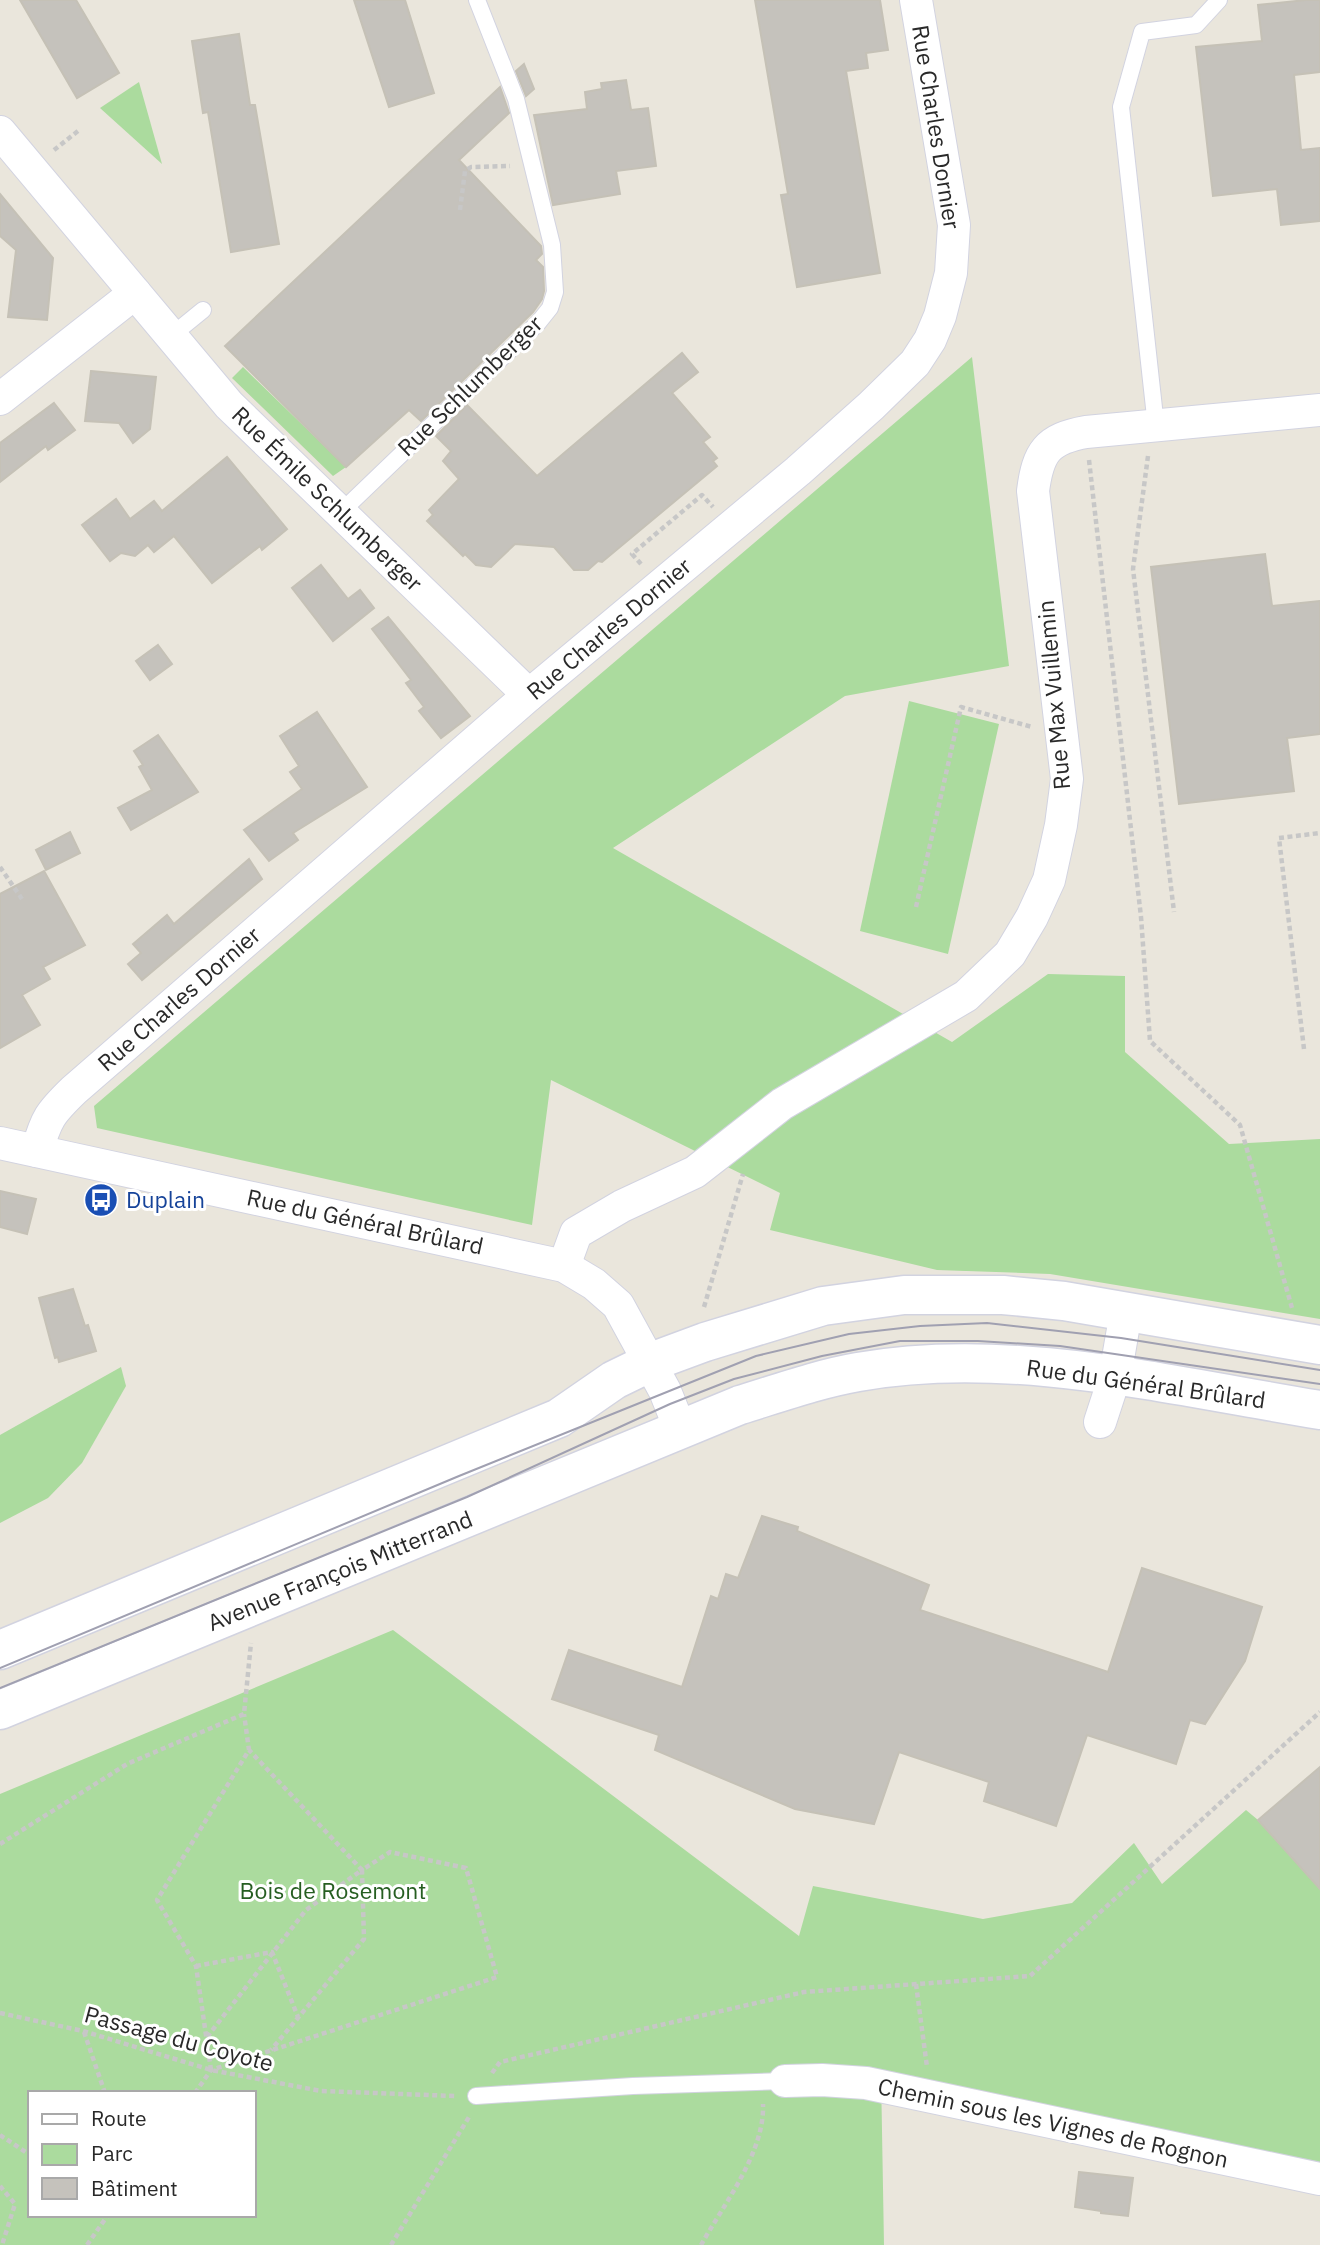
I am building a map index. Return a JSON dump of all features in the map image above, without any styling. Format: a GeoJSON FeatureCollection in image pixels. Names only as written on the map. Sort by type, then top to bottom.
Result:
{"type":"FeatureCollection","features":[{"type":"Feature","properties":{"kind":"main road"},"geometry":{"type":"LineString","coordinates":[[0,1650],[559,1418],[614,1380],[651,1362],[705,1342],[823,1306],[904,1296],[1003,1295],[1064,1301],[1320,1345]]}},
{"type":"Feature","properties":{"kind":"main road","name":"Rue du Général Brûlard"},"geometry":{"type":"LineString","coordinates":[[681,1432],[740,1405],[801,1385],[858,1372],[913,1366],[1058,1367],[1320,1410]]}},
{"type":"Feature","properties":{"kind":"main road","name":"Avenue François Mitterrand"},"geometry":{"type":"LineString","coordinates":[[0,1710],[681,1432]]}},
{"type":"Feature","properties":{"kind":"street","name":"Rue Charles Dornier"},"geometry":{"type":"LineString","coordinates":[[37,1151],[50,1113],[74,1090],[529,695],[850,425],[915,363],[930,340],[940,316],[951,273],[954,225],[916,0]]}},
{"type":"Feature","properties":{"kind":"street","name":"Rue Émile Schlumberger"},"geometry":{"type":"LineString","coordinates":[[0,132],[229,405],[529,695]]}},
{"type":"Feature","properties":{"kind":"street"},"geometry":{"type":"LineString","coordinates":[[0,399],[135,293]]}},
{"type":"Feature","properties":{"kind":"street","name":"Rue Max Vuillemin"},"geometry":{"type":"LineString","coordinates":[[564,1266],[576,1233],[622,1206],[695,1172],[782,1104],[966,996],[1010,954],[1049,880],[1061,825],[1066,779],[1033,491],[1036,470],[1044,453],[1065,436],[1152,439],[1320,410]]}},
{"type":"Feature","properties":{"kind":"street","name":"Rue du Général Brûlard"},"geometry":{"type":"LineString","coordinates":[[0,1143],[564,1266],[594,1283],[618,1305],[651,1362],[681,1432]]}},
{"type":"Feature","properties":{"kind":"street"},"geometry":{"type":"LineString","coordinates":[[1100,1422],[1115,1376],[1126,1312]]}},
{"type":"Feature","properties":{"kind":"street","name":"Chemin sous les Vignes de Rognon"},"geometry":{"type":"LineString","coordinates":[[774,2082],[822,2080],[866,2083],[1320,2179]]}},
{"type":"Feature","properties":{"kind":"lane","name":"Rue Schlumberger"},"geometry":{"type":"LineString","coordinates":[[340,513],[538,323],[550,308],[555,292],[552,246],[516,99],[477,0]]}},
{"type":"Feature","properties":{"kind":"lane"},"geometry":{"type":"LineString","coordinates":[[1152,439],[1121,107],[1142,32],[1196,25],[1219,0]]}},
{"type":"Feature","properties":{"kind":"lane"},"geometry":{"type":"LineString","coordinates":[[171,336],[203,310]]}},
{"type":"Feature","properties":{"kind":"lane"},"geometry":{"type":"LineString","coordinates":[[476,2096],[774,2082]]}},
{"type":"Feature","properties":{"kind":"path"},"geometry":{"type":"LineString","coordinates":[[54,150],[78,131]]}},
{"type":"Feature","properties":{"kind":"path"},"geometry":{"type":"LineString","coordinates":[[460,211],[466,171],[471,167],[533,166]]}},
{"type":"Feature","properties":{"kind":"path"},"geometry":{"type":"LineString","coordinates":[[1152,439],[1133,569],[1174,912]]}},
{"type":"Feature","properties":{"kind":"path"},"geometry":{"type":"LineString","coordinates":[[1089,457],[1141,916],[1150,1041],[1240,1125],[1292,1309]]}},
{"type":"Feature","properties":{"kind":"path"},"geometry":{"type":"LineString","coordinates":[[647,571],[632,554],[702,495],[718,512]]}},
{"type":"Feature","properties":{"kind":"path"},"geometry":{"type":"LineString","coordinates":[[916,907],[961,707],[1039,729]]}},
{"type":"Feature","properties":{"kind":"path"},"geometry":{"type":"LineString","coordinates":[[1304,1049],[1279,838],[1320,833]]}},
{"type":"Feature","properties":{"kind":"path"},"geometry":{"type":"LineString","coordinates":[[0,867],[22,899]]}},
{"type":"Feature","properties":{"kind":"path"},"geometry":{"type":"LineString","coordinates":[[702,1313],[744,1170]]}},
{"type":"Feature","properties":{"kind":"path"},"geometry":{"type":"LineString","coordinates":[[251,1637],[244,1714],[249,1750],[362,1870],[364,1939],[270,2051]]}},
{"type":"Feature","properties":{"kind":"path"},"geometry":{"type":"LineString","coordinates":[[391,2245],[467,2121],[476,2096],[500,2062],[804,1992],[1030,1976],[1320,1712]]}},
{"type":"Feature","properties":{"kind":"path"},"geometry":{"type":"LineString","coordinates":[[0,1844],[127,1764],[244,1714]]}},
{"type":"Feature","properties":{"kind":"path"},"geometry":{"type":"LineString","coordinates":[[211,2070],[197,1966],[157,1900],[249,1750]]}},
{"type":"Feature","properties":{"kind":"path"},"geometry":{"type":"LineString","coordinates":[[196,2091],[211,2070],[497,1977],[466,1868],[390,1852],[362,1870],[306,1910],[207,2037]]}},
{"type":"Feature","properties":{"kind":"path"},"geometry":{"type":"LineString","coordinates":[[197,1966],[272,1952]]}},
{"type":"Feature","properties":{"kind":"path"},"geometry":{"type":"LineString","coordinates":[[272,1952],[298,2017]]}},
{"type":"Feature","properties":{"kind":"path"},"geometry":{"type":"LineString","coordinates":[[916,1984],[931,2097]]}},
{"type":"Feature","properties":{"kind":"path","name":"Passage du Coyote"},"geometry":{"type":"LineString","coordinates":[[0,2013],[83,2031],[211,2070],[321,2091],[476,2096]]}},
{"type":"Feature","properties":{"kind":"path"},"geometry":{"type":"LineString","coordinates":[[83,2031],[104,2091]]}},
{"type":"Feature","properties":{"kind":"path"},"geometry":{"type":"LineString","coordinates":[[701,2245],[757,2147],[774,2082]]}},
{"type":"Feature","properties":{"kind":"path"},"geometry":{"type":"LineString","coordinates":[[0,2135],[28,2154]]}},
{"type":"Feature","properties":{"kind":"path"},"geometry":{"type":"LineString","coordinates":[[0,2186],[15,2204],[2,2245]]}},
{"type":"Feature","properties":{"kind":"path"},"geometry":{"type":"LineString","coordinates":[[87,2245],[107,2217]]}},
{"type":"Feature","properties":{"kind":"green space"},"geometry":{"type":"Polygon","coordinates":[[[139,82],[162,164],[100,108],[139,82]]]}},
{"type":"Feature","properties":{"kind":"green space"},"geometry":{"type":"Polygon","coordinates":[[[972,357],[1009,666],[845,696],[613,848],[952,1042],[1048,974],[1125,976],[1125,1052],[1229,1144],[1320,1139],[1320,1319],[1050,1274],[937,1270],[770,1230],[780,1193],[551,1080],[532,1225],[97,1128],[94,1106],[972,357]]]}},
{"type":"Feature","properties":{"kind":"green space"},"geometry":{"type":"Polygon","coordinates":[[[243,367],[346,467],[333,476],[232,378],[243,367]]]}},
{"type":"Feature","properties":{"kind":"green space"},"geometry":{"type":"Polygon","coordinates":[[[909,701],[999,724],[948,954],[860,931],[909,701]]]}},
{"type":"Feature","properties":{"kind":"green space"},"geometry":{"type":"Polygon","coordinates":[[[121,1367],[126,1386],[82,1463],[48,1498],[0,1523],[0,1435],[121,1367]]]}},
{"type":"Feature","properties":{"kind":"green space","name":"Bois de Rosemont"},"geometry":{"type":"Polygon","coordinates":[[[393,1630],[799,1936],[813,1886],[983,1919],[1072,1903],[1134,1843],[1162,1884],[1246,1810],[1320,1889],[1320,2172],[881,2074],[884,2245],[0,2245],[0,1794],[393,1630]]]}},
{"type":"Feature","properties":{"kind":"building"},"geometry":{"type":"Polygon","coordinates":[[[20,0],[76,0],[119,73],[77,98],[20,0]]]}},
{"type":"Feature","properties":{"kind":"building"},"geometry":{"type":"Polygon","coordinates":[[[354,0],[405,0],[434,93],[389,107],[354,0]]]}},
{"type":"Feature","properties":{"kind":"building"},"geometry":{"type":"Polygon","coordinates":[[[755,0],[880,0],[888,50],[866,53],[868,68],[846,71],[880,273],[797,287],[781,195],[788,194],[755,0]]]}},
{"type":"Feature","properties":{"kind":"building"},"geometry":{"type":"Polygon","coordinates":[[[1320,0],[1320,72],[1294,75],[1301,150],[1320,148],[1320,221],[1281,225],[1277,189],[1213,196],[1196,47],[1262,41],[1258,5],[1320,0]]]}},
{"type":"Feature","properties":{"kind":"building"},"geometry":{"type":"Polygon","coordinates":[[[239,34],[250,105],[255,105],[279,244],[231,252],[208,112],[203,113],[192,41],[239,34]]]}},
{"type":"Feature","properties":{"kind":"building"},"geometry":{"type":"Polygon","coordinates":[[[524,64],[534,89],[526,96],[516,71],[524,64]]]}},
{"type":"Feature","properties":{"kind":"building"},"geometry":{"type":"Polygon","coordinates":[[[626,80],[631,110],[648,108],[656,166],[616,171],[620,194],[553,205],[534,115],[587,109],[585,92],[602,89],[601,83],[626,80]]]}},
{"type":"Feature","properties":{"kind":"building"},"geometry":{"type":"Polygon","coordinates":[[[500,87],[509,113],[459,160],[541,246],[542,254],[536,260],[543,267],[542,299],[533,312],[421,421],[409,410],[346,467],[225,346],[500,87]]]}},
{"type":"Feature","properties":{"kind":"building"},"geometry":{"type":"Polygon","coordinates":[[[0,194],[53,258],[47,320],[8,317],[16,250],[0,236],[0,194]]]}},
{"type":"Feature","properties":{"kind":"building"},"geometry":{"type":"Polygon","coordinates":[[[682,353],[698,372],[672,393],[710,437],[703,442],[717,458],[713,461],[717,466],[602,562],[598,561],[588,570],[574,570],[554,547],[515,544],[491,567],[476,565],[427,521],[433,515],[429,510],[459,479],[443,461],[451,451],[436,436],[467,405],[537,476],[682,353]]]}},
{"type":"Feature","properties":{"kind":"building"},"geometry":{"type":"Polygon","coordinates":[[[91,371],[156,377],[150,429],[133,443],[119,423],[85,421],[91,371]]]}},
{"type":"Feature","properties":{"kind":"building"},"geometry":{"type":"Polygon","coordinates":[[[54,403],[75,430],[48,450],[46,446],[0,482],[0,443],[54,403]]]}},
{"type":"Feature","properties":{"kind":"building"},"geometry":{"type":"Polygon","coordinates":[[[227,457],[287,529],[262,550],[260,546],[212,583],[174,536],[154,552],[148,545],[135,556],[121,553],[110,561],[82,525],[116,499],[130,519],[154,501],[162,511],[227,457]]]}},
{"type":"Feature","properties":{"kind":"building"},"geometry":{"type":"Polygon","coordinates":[[[1265,554],[1272,606],[1320,601],[1320,734],[1287,738],[1294,791],[1179,804],[1151,567],[1265,554]]]}},
{"type":"Feature","properties":{"kind":"building"},"geometry":{"type":"Polygon","coordinates":[[[321,565],[348,599],[360,590],[374,608],[333,641],[292,588],[321,565]]]}},
{"type":"Feature","properties":{"kind":"building"},"geometry":{"type":"Polygon","coordinates":[[[388,617],[470,716],[441,738],[419,711],[424,707],[406,683],[411,680],[372,629],[388,617]]]}},
{"type":"Feature","properties":{"kind":"building"},"geometry":{"type":"Polygon","coordinates":[[[158,645],[172,664],[150,680],[136,661],[158,645]]]}},
{"type":"Feature","properties":{"kind":"building"},"geometry":{"type":"Polygon","coordinates":[[[317,712],[367,787],[293,833],[298,840],[269,861],[244,830],[302,789],[290,772],[299,766],[280,736],[317,712]]]}},
{"type":"Feature","properties":{"kind":"building"},"geometry":{"type":"Polygon","coordinates":[[[158,735],[198,792],[131,830],[118,808],[152,790],[139,767],[143,765],[134,751],[158,735]]]}},
{"type":"Feature","properties":{"kind":"building"},"geometry":{"type":"Polygon","coordinates":[[[70,832],[80,853],[46,870],[36,850],[70,832]]]}},
{"type":"Feature","properties":{"kind":"building"},"geometry":{"type":"Polygon","coordinates":[[[249,859],[262,879],[142,980],[128,964],[141,953],[133,944],[167,915],[174,924],[249,859]]]}},
{"type":"Feature","properties":{"kind":"building"},"geometry":{"type":"Polygon","coordinates":[[[44,871],[85,945],[43,967],[50,979],[22,995],[40,1025],[0,1048],[0,894],[44,871]]]}},
{"type":"Feature","properties":{"kind":"building"},"geometry":{"type":"Polygon","coordinates":[[[0,1191],[36,1199],[27,1234],[0,1227],[0,1191]]]}},
{"type":"Feature","properties":{"kind":"building"},"geometry":{"type":"Polygon","coordinates":[[[73,1289],[96,1351],[59,1362],[58,1357],[55,1358],[39,1298],[73,1289]]]}},
{"type":"Feature","properties":{"kind":"building"},"geometry":{"type":"Polygon","coordinates":[[[762,1516],[798,1527],[797,1531],[929,1585],[920,1610],[1108,1672],[1142,1568],[1262,1607],[1245,1661],[1205,1724],[1190,1720],[1176,1764],[1087,1735],[1056,1826],[984,1801],[989,1782],[899,1752],[874,1824],[795,1809],[655,1750],[659,1735],[552,1699],[569,1650],[682,1687],[711,1596],[718,1599],[726,1574],[738,1578],[762,1516]]]}},
{"type":"Feature","properties":{"kind":"building"},"geometry":{"type":"Polygon","coordinates":[[[1320,1767],[1320,1889],[1258,1820],[1320,1767]]]}},
{"type":"Feature","properties":{"kind":"building"},"geometry":{"type":"Polygon","coordinates":[[[1079,2172],[1133,2178],[1128,2216],[1075,2207],[1079,2172]]]}},
{"type":"Feature","properties":{"kind":"tram line"},"geometry":{"type":"LineString","coordinates":[[0,1668],[459,1476],[756,1356],[849,1334],[920,1326],[987,1323],[1121,1338],[1320,1370]]}},
{"type":"Feature","properties":{"kind":"tram line"},"geometry":{"type":"LineString","coordinates":[[0,1688],[467,1497],[670,1404],[734,1379],[822,1356],[900,1341],[978,1341],[1060,1346],[1320,1384]]}},
{"type":"Feature","properties":{"kind":"place","name":"Duplain"},"geometry":{"type":"Point","coordinates":[101,1200]}}]}
